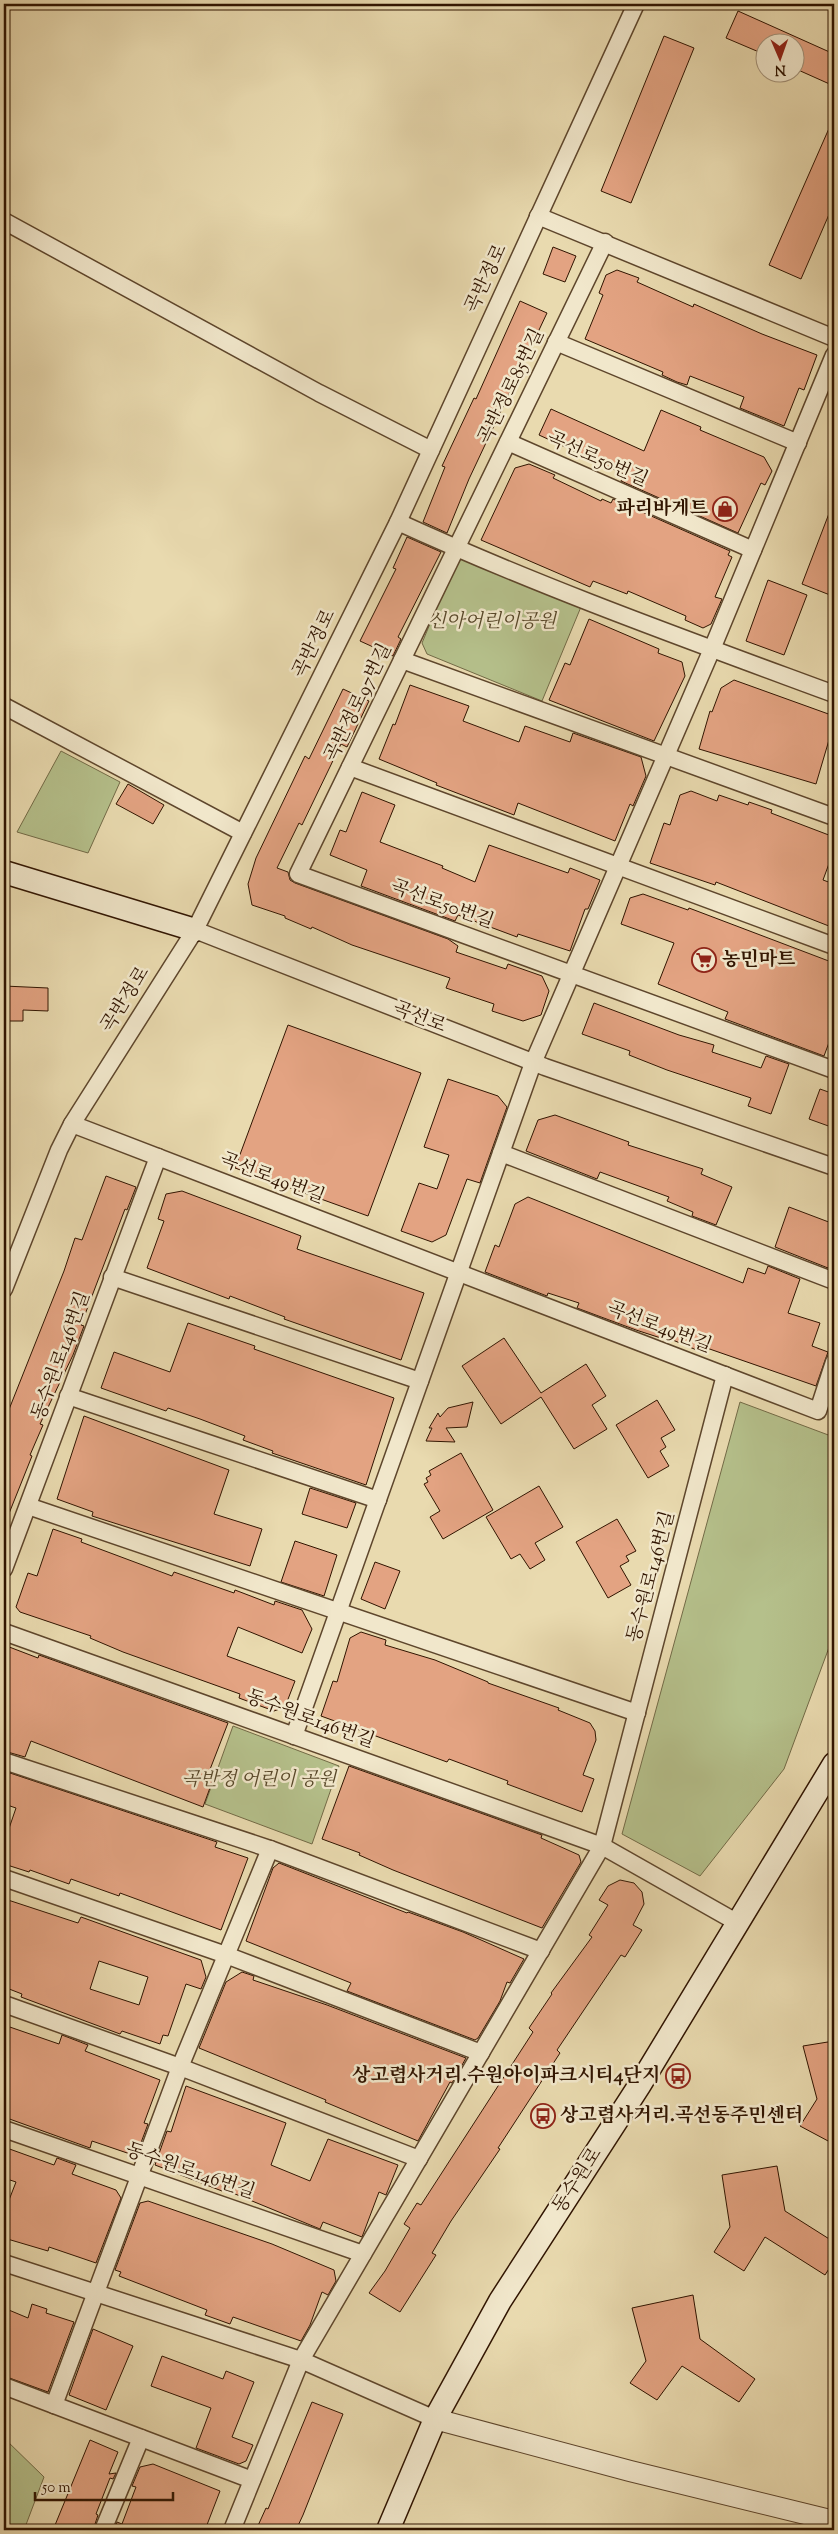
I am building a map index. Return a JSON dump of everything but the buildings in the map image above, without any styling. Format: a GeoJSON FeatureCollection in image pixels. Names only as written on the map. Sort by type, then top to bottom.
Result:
{"type":"FeatureCollection","features":[{"type":"Feature","properties":{"kind":"main road","name":"곡선로"},"geometry":{"type":"LineString","coordinates":[[4,872],[194,930]]}},
{"type":"Feature","properties":{"kind":"main road","name":"동수원로"},"geometry":{"type":"LineString","coordinates":[[388,2530],[435,2419],[500,2301],[639,2086],[834,1764]]}},
{"type":"Feature","properties":{"kind":"street","name":"곡반정로"},"geometry":{"type":"LineString","coordinates":[[4,1289],[59,1150],[72,1124],[194,930],[398,522],[636,4]]}},
{"type":"Feature","properties":{"kind":"street"},"geometry":{"type":"LineString","coordinates":[[538,216],[834,338]]}},
{"type":"Feature","properties":{"kind":"street"},"geometry":{"type":"LineString","coordinates":[[4,221],[319,393],[431,450]]}},
{"type":"Feature","properties":{"kind":"street","name":"곡반정로85번길"},"geometry":{"type":"LineString","coordinates":[[456,548],[605,242]]}},
{"type":"Feature","properties":{"kind":"street"},"geometry":{"type":"LineString","coordinates":[[556,342],[798,443]]}},
{"type":"Feature","properties":{"kind":"street"},"geometry":{"type":"LineString","coordinates":[[294,1736],[533,1063],[712,649],[834,355]]}},
{"type":"Feature","properties":{"kind":"street","name":"곡선로50번길"},"geometry":{"type":"LineString","coordinates":[[508,442],[753,550]]}},
{"type":"Feature","properties":{"kind":"street"},"geometry":{"type":"LineString","coordinates":[[398,522],[456,548],[712,649],[834,694]]}},
{"type":"Feature","properties":{"kind":"street","name":"곡반정로97번길"},"geometry":{"type":"LineString","coordinates":[[298,874],[456,548]]}},
{"type":"Feature","properties":{"kind":"street"},"geometry":{"type":"LineString","coordinates":[[402,660],[834,817]]}},
{"type":"Feature","properties":{"kind":"street"},"geometry":{"type":"LineString","coordinates":[[4,706],[243,833]]}},
{"type":"Feature","properties":{"kind":"street"},"geometry":{"type":"LineString","coordinates":[[350,767],[834,946]]}},
{"type":"Feature","properties":{"kind":"street","name":"곡선로50번길"},"geometry":{"type":"LineString","coordinates":[[298,874],[834,1070]]}},
{"type":"Feature","properties":{"kind":"street","name":"곡선로"},"geometry":{"type":"LineString","coordinates":[[194,930],[533,1063],[834,1168]]}},
{"type":"Feature","properties":{"kind":"street","name":"곡선로49번길"},"geometry":{"type":"LineString","coordinates":[[72,1124],[818,1411],[834,1362]]}},
{"type":"Feature","properties":{"kind":"street"},"geometry":{"type":"LineString","coordinates":[[501,1154],[834,1281]]}},
{"type":"Feature","properties":{"kind":"street","name":"동수원로146번길"},"geometry":{"type":"LineString","coordinates":[[4,1569],[158,1157]]}},
{"type":"Feature","properties":{"kind":"street"},"geometry":{"type":"LineString","coordinates":[[112,1278],[420,1381]]}},
{"type":"Feature","properties":{"kind":"street","name":"동수원로146번길"},"geometry":{"type":"LineString","coordinates":[[232,2530],[301,2360],[602,1846],[725,1375]]}},
{"type":"Feature","properties":{"kind":"street"},"geometry":{"type":"LineString","coordinates":[[68,1396],[378,1500]]}},
{"type":"Feature","properties":{"kind":"street"},"geometry":{"type":"LineString","coordinates":[[28,1506],[637,1713]]}},
{"type":"Feature","properties":{"kind":"street","name":"동수원로146번길"},"geometry":{"type":"LineString","coordinates":[[4,1632],[602,1846],[738,1923]]}},
{"type":"Feature","properties":{"kind":"street"},"geometry":{"type":"LineString","coordinates":[[4,1761],[270,1849],[541,1952]]}},
{"type":"Feature","properties":{"kind":"street"},"geometry":{"type":"LineString","coordinates":[[54,2405],[97,2294],[180,2067],[270,1849]]}},
{"type":"Feature","properties":{"kind":"street"},"geometry":{"type":"LineString","coordinates":[[4,1878],[226,1954],[481,2053]]}},
{"type":"Feature","properties":{"kind":"street"},"geometry":{"type":"LineString","coordinates":[[4,2004],[180,2067],[419,2159]]}},
{"type":"Feature","properties":{"kind":"street","name":"동수원로146번길"},"geometry":{"type":"LineString","coordinates":[[4,2129],[363,2254]]}},
{"type":"Feature","properties":{"kind":"street"},"geometry":{"type":"LineString","coordinates":[[4,2263],[301,2360],[435,2419],[834,2521]]}},
{"type":"Feature","properties":{"kind":"street"},"geometry":{"type":"LineString","coordinates":[[4,2386],[252,2480]]}},
{"type":"Feature","properties":{"kind":"street"},"geometry":{"type":"LineString","coordinates":[[103,2530],[141,2438]]}},
{"type":"Feature","properties":{"kind":"green space","name":"신아어린이공원"},"geometry":{"type":"Polygon","coordinates":[[[469,555],[583,602],[542,701],[427,654],[422,643],[457,559],[469,555]]]}},
{"type":"Feature","properties":{"kind":"green space"},"geometry":{"type":"Polygon","coordinates":[[[61,751],[120,782],[88,853],[17,832],[61,751]]]}},
{"type":"Feature","properties":{"kind":"green space"},"geometry":{"type":"Polygon","coordinates":[[[740,1402],[831,1436],[834,1425],[834,1634],[784,1769],[700,1876],[622,1834],[740,1402]]]}},
{"type":"Feature","properties":{"kind":"green space","name":"곡반정 어린이 공원"},"geometry":{"type":"Polygon","coordinates":[[[233,1726],[339,1766],[312,1844],[205,1804],[233,1726]]]}},
{"type":"Feature","properties":{"kind":"green space"},"geometry":{"type":"Polygon","coordinates":[[[4,2438],[44,2477],[24,2530],[4,2530],[4,2438]]]}},
{"type":"Feature","properties":{"kind":"place","name":"파리바게트"},"geometry":{"type":"Point","coordinates":[725,509]}},
{"type":"Feature","properties":{"kind":"place","name":"농민마트"},"geometry":{"type":"Point","coordinates":[704,960]}},
{"type":"Feature","properties":{"kind":"place","name":"상고렴사거리.수원아이파크시티4단지"},"geometry":{"type":"Point","coordinates":[678,2076]}},
{"type":"Feature","properties":{"kind":"place","name":"상고렴사거리.곡선동주민센터"},"geometry":{"type":"Point","coordinates":[543,2116]}}]}
